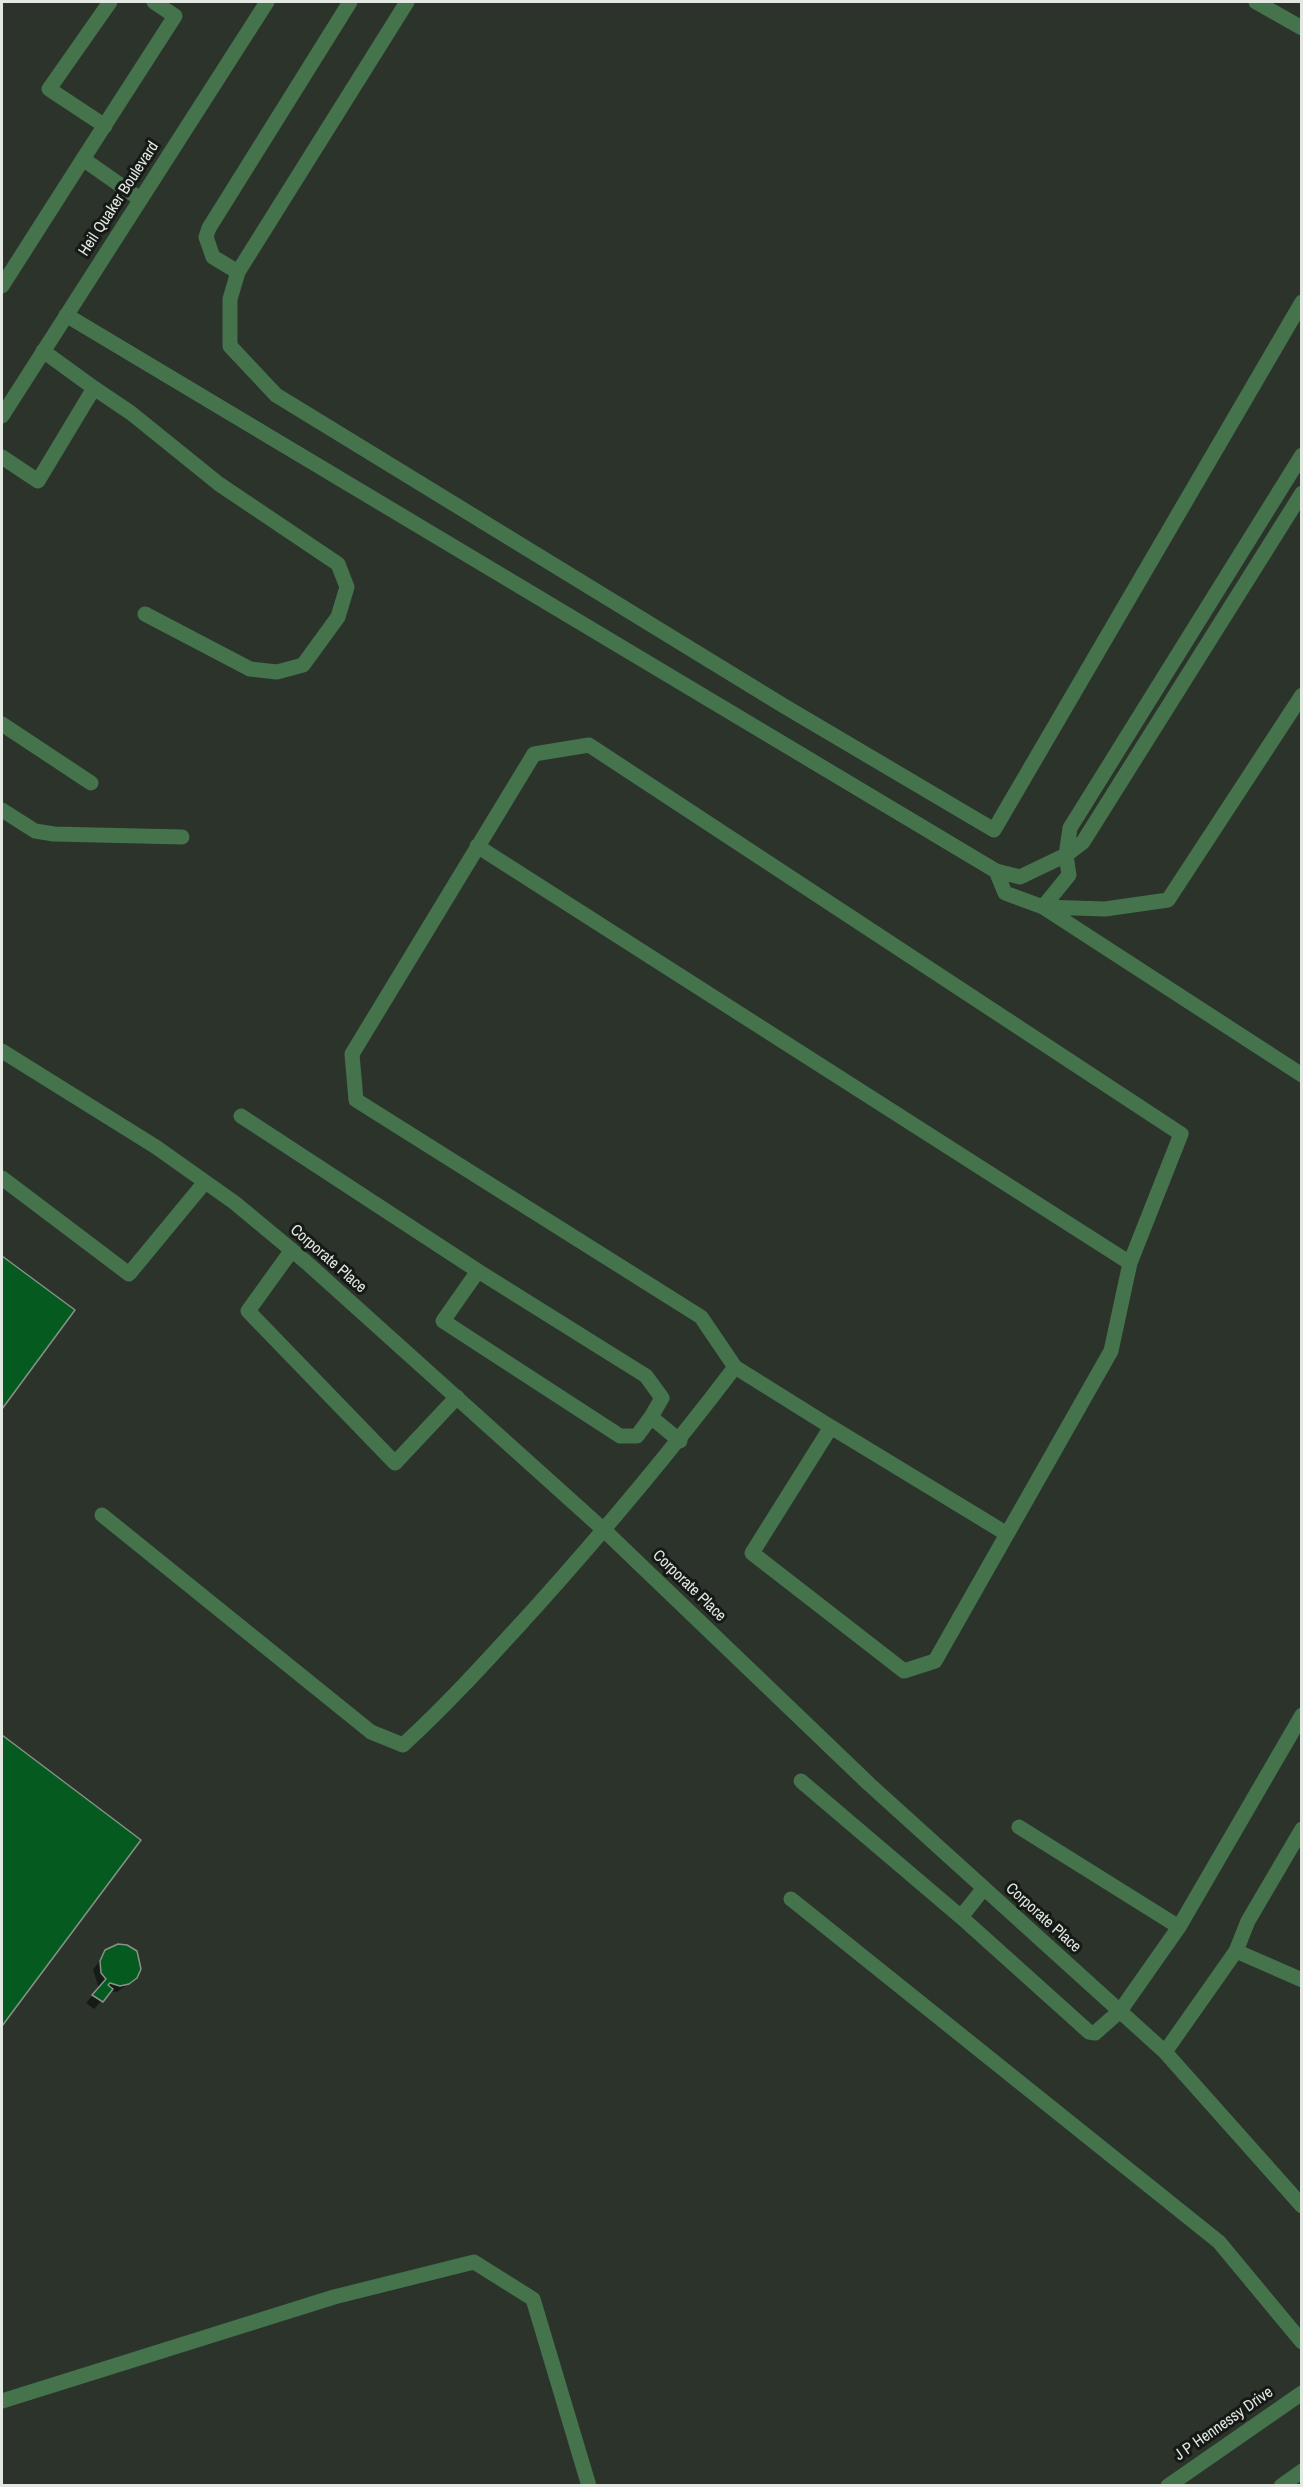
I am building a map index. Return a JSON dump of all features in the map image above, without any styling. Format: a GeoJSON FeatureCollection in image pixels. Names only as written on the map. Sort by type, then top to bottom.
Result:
{"type":"FeatureCollection","features":[{"type":"Feature","properties":{"kind":"street"},"geometry":{"type":"LineString","coordinates":[[105,126],[49,89],[110,2]]}},
{"type":"Feature","properties":{"kind":"street"},"geometry":{"type":"LineString","coordinates":[[2,286],[176,16],[154,2]]}},
{"type":"Feature","properties":{"kind":"street","name":"Heil Quaker Boulevard"},"geometry":{"type":"LineString","coordinates":[[2,416],[267,2]]}},
{"type":"Feature","properties":{"kind":"street"},"geometry":{"type":"LineString","coordinates":[[238,272],[213,257],[206,237],[209,228],[350,2]]}},
{"type":"Feature","properties":{"kind":"street"},"geometry":{"type":"LineString","coordinates":[[407,2],[238,272],[230,299],[230,346],[276,394],[783,706],[994,830],[1302,302]]}},
{"type":"Feature","properties":{"kind":"street"},"geometry":{"type":"LineString","coordinates":[[1257,2],[1302,28]]}},
{"type":"Feature","properties":{"kind":"street"},"geometry":{"type":"LineString","coordinates":[[83,159],[140,199]]}},
{"type":"Feature","properties":{"kind":"street"},"geometry":{"type":"LineString","coordinates":[[66,315],[996,871],[1020,877],[1066,855],[1083,842],[1302,493]]}},
{"type":"Feature","properties":{"kind":"street"},"geometry":{"type":"LineString","coordinates":[[43,351],[131,413],[219,484],[338,564],[347,587],[338,617],[303,665],[277,672],[250,669],[231,661],[145,614]]}},
{"type":"Feature","properties":{"kind":"street"},"geometry":{"type":"LineString","coordinates":[[2,457],[38,481],[94,388]]}},
{"type":"Feature","properties":{"kind":"street"},"geometry":{"type":"LineString","coordinates":[[1043,908],[1069,875],[1066,855],[1070,828],[1302,455]]}},
{"type":"Feature","properties":{"kind":"street"},"geometry":{"type":"LineString","coordinates":[[1043,908],[1105,909],[1168,900],[1302,695]]}},
{"type":"Feature","properties":{"kind":"street"},"geometry":{"type":"LineString","coordinates":[[2,724],[92,783]]}},
{"type":"Feature","properties":{"kind":"street"},"geometry":{"type":"LineString","coordinates":[[831,1426],[752,1553],[904,1671],[935,1661],[1111,1352],[1130,1263],[1181,1134],[589,745],[534,754],[352,1054],[356,1100],[701,1317],[735,1367],[1007,1534]]}},
{"type":"Feature","properties":{"kind":"street"},"geometry":{"type":"LineString","coordinates":[[2,810],[35,831],[54,834],[182,837]]}},
{"type":"Feature","properties":{"kind":"street"},"geometry":{"type":"LineString","coordinates":[[477,846],[1130,1263]]}},
{"type":"Feature","properties":{"kind":"street"},"geometry":{"type":"LineString","coordinates":[[996,871],[1005,892],[1043,908],[1302,1075]]}},
{"type":"Feature","properties":{"kind":"street","name":"Corporate Place"},"geometry":{"type":"LineString","coordinates":[[2,1051],[84,1100],[205,1182],[292,1250],[605,1531],[869,1784],[1165,2052],[1302,2206]]}},
{"type":"Feature","properties":{"kind":"street"},"geometry":{"type":"LineString","coordinates":[[241,1116],[646,1376],[662,1398],[637,1436],[620,1436],[443,1321],[478,1270]]}},
{"type":"Feature","properties":{"kind":"street"},"geometry":{"type":"LineString","coordinates":[[2,1178],[129,1274],[205,1182]]}},
{"type":"Feature","properties":{"kind":"street"},"geometry":{"type":"LineString","coordinates":[[292,1250],[248,1311],[395,1463],[457,1397]]}},
{"type":"Feature","properties":{"kind":"street"},"geometry":{"type":"LineString","coordinates":[[102,1515],[371,1732],[403,1746],[448,1704],[605,1531],[680,1441],[735,1367]]}},
{"type":"Feature","properties":{"kind":"street"},"geometry":{"type":"LineString","coordinates":[[651,1417],[680,1441]]}},
{"type":"Feature","properties":{"kind":"street"},"geometry":{"type":"LineString","coordinates":[[801,1781],[961,1917],[1089,2032],[1095,2033],[1120,2011],[1179,1927],[1302,1715]]}},
{"type":"Feature","properties":{"kind":"street"},"geometry":{"type":"LineString","coordinates":[[1019,1827],[1179,1927]]}},
{"type":"Feature","properties":{"kind":"street"},"geometry":{"type":"LineString","coordinates":[[1165,2052],[1236,1951],[1248,1921],[1302,1829]]}},
{"type":"Feature","properties":{"kind":"street"},"geometry":{"type":"LineString","coordinates":[[961,1917],[984,1888]]}},
{"type":"Feature","properties":{"kind":"street"},"geometry":{"type":"LineString","coordinates":[[791,1899],[1220,2242],[1302,2342]]}},
{"type":"Feature","properties":{"kind":"street"},"geometry":{"type":"LineString","coordinates":[[1236,1951],[1302,1980]]}},
{"type":"Feature","properties":{"kind":"street"},"geometry":{"type":"LineString","coordinates":[[2,2401],[334,2297],[474,2262],[533,2299],[589,2486]]}},
{"type":"Feature","properties":{"kind":"street","name":"J P Hennessy Drive"},"geometry":{"type":"LineString","coordinates":[[1168,2486],[1302,2393]]}},
{"type":"Feature","properties":{"kind":"street"},"geometry":{"type":"LineString","coordinates":[[1281,2486],[1302,2471]]}},
{"type":"Feature","properties":{"kind":"building"},"geometry":{"type":"Polygon","coordinates":[[[2,1256],[75,1310],[2,1409],[2,1256]]]}},
{"type":"Feature","properties":{"kind":"building"},"geometry":{"type":"Polygon","coordinates":[[[2,1735],[141,1840],[2,2026],[2,1735]]]}},
{"type":"Feature","properties":{"kind":"building"},"geometry":{"type":"Polygon","coordinates":[[[118,1944],[127,1945],[137,1951],[141,1969],[137,1978],[129,1984],[120,1986],[110,1983],[108,1985],[113,1989],[103,2002],[92,1995],[106,1979],[101,1973],[100,1961],[105,1950],[118,1944]]]}}]}
